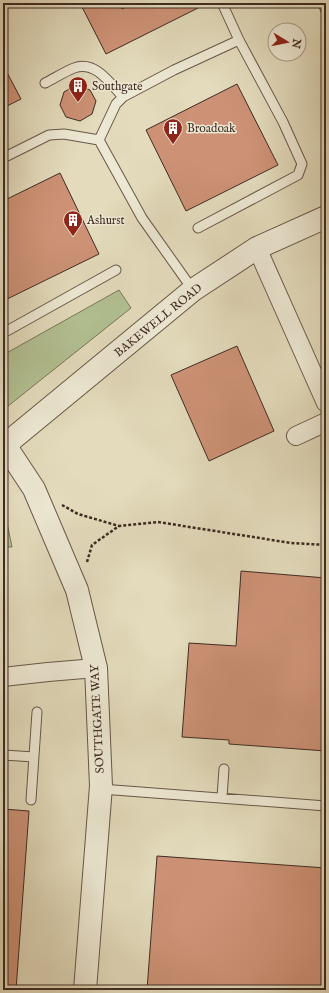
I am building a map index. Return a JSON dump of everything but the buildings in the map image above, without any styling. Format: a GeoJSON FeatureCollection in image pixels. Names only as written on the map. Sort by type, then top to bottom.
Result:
{"type":"FeatureCollection","features":[{"type":"Feature","properties":{"kind":"street","name":"BAKEWELL ROAD"},"geometry":{"type":"LineString","coordinates":[[4,444],[193,290],[256,248],[326,217]]}},
{"type":"Feature","properties":{"kind":"street"},"geometry":{"type":"LineString","coordinates":[[256,248],[326,403]]}},
{"type":"Feature","properties":{"kind":"street"},"geometry":{"type":"LineString","coordinates":[[296,436],[326,422]]}},
{"type":"Feature","properties":{"kind":"street","name":"SOUTHGATE WAY"},"geometry":{"type":"LineString","coordinates":[[4,444],[34,489],[77,590],[96,668],[101,789],[85,990]]}},
{"type":"Feature","properties":{"kind":"street"},"geometry":{"type":"LineString","coordinates":[[3,677],[96,668]]}},
{"type":"Feature","properties":{"kind":"lane"},"geometry":{"type":"LineString","coordinates":[[198,228],[298,176],[302,164],[283,122],[222,3]]}},
{"type":"Feature","properties":{"kind":"lane"},"geometry":{"type":"LineString","coordinates":[[323,3],[326,11]]}},
{"type":"Feature","properties":{"kind":"lane"},"geometry":{"type":"LineString","coordinates":[[100,140],[116,104],[122,97],[174,70],[240,40]]}},
{"type":"Feature","properties":{"kind":"lane"},"geometry":{"type":"LineString","coordinates":[[46,83],[75,68],[92,68],[101,74],[122,97]]}},
{"type":"Feature","properties":{"kind":"lane"},"geometry":{"type":"LineString","coordinates":[[3,158],[49,135],[64,134],[100,140]]}},
{"type":"Feature","properties":{"kind":"lane"},"geometry":{"type":"LineString","coordinates":[[100,140],[142,218],[193,290]]}},
{"type":"Feature","properties":{"kind":"lane"},"geometry":{"type":"LineString","coordinates":[[3,328],[5,332],[116,270]]}},
{"type":"Feature","properties":{"kind":"lane"},"geometry":{"type":"LineString","coordinates":[[31,800],[37,712]]}},
{"type":"Feature","properties":{"kind":"lane"},"geometry":{"type":"LineString","coordinates":[[3,755],[34,757]]}},
{"type":"Feature","properties":{"kind":"lane"},"geometry":{"type":"LineString","coordinates":[[222,797],[224,769]]}},
{"type":"Feature","properties":{"kind":"lane"},"geometry":{"type":"LineString","coordinates":[[101,789],[326,806]]}},
{"type":"Feature","properties":{"kind":"path"},"geometry":{"type":"LineString","coordinates":[[59,503],[78,514],[119,526],[158,522],[291,543],[326,545]]}},
{"type":"Feature","properties":{"kind":"path"},"geometry":{"type":"LineString","coordinates":[[77,590],[92,544],[119,526]]}},
{"type":"Feature","properties":{"kind":"green space"},"geometry":{"type":"Polygon","coordinates":[[[119,290],[131,308],[3,410],[3,355],[119,290]]]}},
{"type":"Feature","properties":{"kind":"green space"},"geometry":{"type":"Polygon","coordinates":[[[3,503],[12,547],[3,547],[3,503]]]}},
{"type":"Feature","properties":{"kind":"place","name":"Southgate"},"geometry":{"type":"Point","coordinates":[78,103]}},
{"type":"Feature","properties":{"kind":"place","name":"Broadoak"},"geometry":{"type":"Point","coordinates":[173,145]}},
{"type":"Feature","properties":{"kind":"place","name":"Ashurst"},"geometry":{"type":"Point","coordinates":[73,237]}}]}
